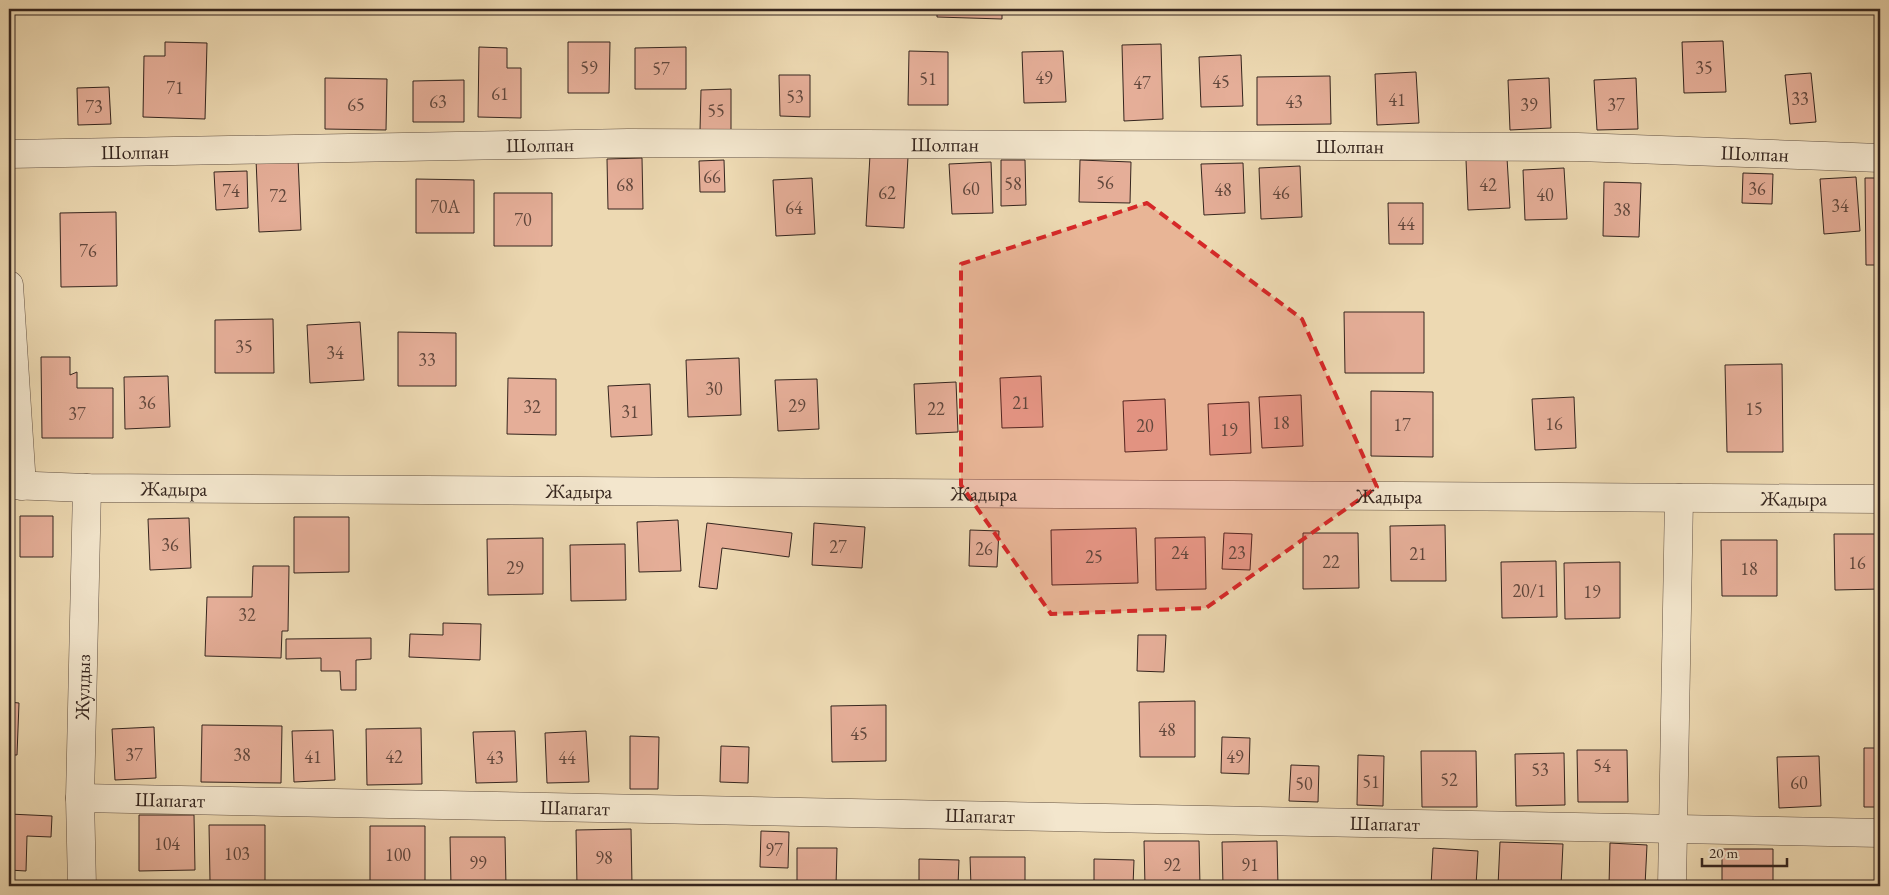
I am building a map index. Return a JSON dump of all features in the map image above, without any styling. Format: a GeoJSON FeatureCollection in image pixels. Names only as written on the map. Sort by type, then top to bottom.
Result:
{"type":"FeatureCollection","features":[{"type":"Feature","properties":{"kind":"street","name":"Шолпан"},"geometry":{"type":"LineString","coordinates":[[9,154],[648,143],[1578,147],[1880,158]]}},
{"type":"Feature","properties":{"kind":"street"},"geometry":{"type":"LineString","coordinates":[[9,286],[15,485]]}},
{"type":"Feature","properties":{"kind":"street","name":"Жадыра"},"geometry":{"type":"LineString","coordinates":[[15,485],[87,488],[1880,499]]}},
{"type":"Feature","properties":{"kind":"street","name":"Жулдыз"},"geometry":{"type":"LineString","coordinates":[[82,886],[80,798],[87,488]]}},
{"type":"Feature","properties":{"kind":"street"},"geometry":{"type":"LineString","coordinates":[[1672,886],[1680,498]]}},
{"type":"Feature","properties":{"kind":"street","name":"Шапагат"},"geometry":{"type":"LineString","coordinates":[[80,798],[1880,833]]}},
{"type":"Feature","properties":{"kind":"highlighted area"},"geometry":{"type":"Polygon","coordinates":[[[1147,203],[1302,319],[1377,487],[1206,608],[1051,614],[961,485],[961,264],[1147,203]]]}},
{"type":"Feature","properties":{"kind":"building"},"geometry":{"type":"Polygon","coordinates":[[[937,9],[1002,9],[1002,19],[937,17],[937,9]]]}},
{"type":"Feature","properties":{"kind":"building"},"geometry":{"type":"Polygon","coordinates":[[[1723,41],[1726,92],[1684,93],[1682,42],[1723,41]]]}},
{"type":"Feature","properties":{"kind":"building"},"geometry":{"type":"Polygon","coordinates":[[[165,42],[207,43],[205,119],[143,117],[144,56],[165,56],[165,42]]]}},
{"type":"Feature","properties":{"kind":"building"},"geometry":{"type":"Polygon","coordinates":[[[568,42],[610,42],[609,93],[568,93],[568,42]]]}},
{"type":"Feature","properties":{"kind":"building"},"geometry":{"type":"Polygon","coordinates":[[[1161,44],[1163,119],[1124,121],[1122,45],[1161,44]]]}},
{"type":"Feature","properties":{"kind":"building"},"geometry":{"type":"Polygon","coordinates":[[[479,47],[507,48],[507,68],[521,68],[521,118],[478,117],[479,47]]]}},
{"type":"Feature","properties":{"kind":"building"},"geometry":{"type":"Polygon","coordinates":[[[686,47],[686,89],[635,89],[635,48],[686,47]]]}},
{"type":"Feature","properties":{"kind":"building"},"geometry":{"type":"Polygon","coordinates":[[[909,51],[948,52],[948,105],[908,105],[909,51]]]}},
{"type":"Feature","properties":{"kind":"building"},"geometry":{"type":"Polygon","coordinates":[[[1063,51],[1066,102],[1024,103],[1022,52],[1063,51]]]}},
{"type":"Feature","properties":{"kind":"building"},"geometry":{"type":"Polygon","coordinates":[[[1241,55],[1243,106],[1201,107],[1199,57],[1241,55]]]}},
{"type":"Feature","properties":{"kind":"building"},"geometry":{"type":"Polygon","coordinates":[[[1416,72],[1419,123],[1377,125],[1375,74],[1416,72]]]}},
{"type":"Feature","properties":{"kind":"building"},"geometry":{"type":"Polygon","coordinates":[[[1811,73],[1816,122],[1790,124],[1785,75],[1811,73]]]}},
{"type":"Feature","properties":{"kind":"building"},"geometry":{"type":"Polygon","coordinates":[[[779,75],[810,75],[810,117],[780,116],[779,75]]]}},
{"type":"Feature","properties":{"kind":"building"},"geometry":{"type":"Polygon","coordinates":[[[1330,76],[1331,124],[1257,125],[1257,77],[1330,76]]]}},
{"type":"Feature","properties":{"kind":"building"},"geometry":{"type":"Polygon","coordinates":[[[325,78],[387,79],[386,130],[325,129],[325,78]]]}},
{"type":"Feature","properties":{"kind":"building"},"geometry":{"type":"Polygon","coordinates":[[[1549,78],[1551,128],[1510,130],[1508,80],[1549,78]]]}},
{"type":"Feature","properties":{"kind":"building"},"geometry":{"type":"Polygon","coordinates":[[[1636,78],[1638,129],[1597,130],[1594,80],[1636,78]]]}},
{"type":"Feature","properties":{"kind":"building"},"geometry":{"type":"Polygon","coordinates":[[[464,80],[464,122],[413,122],[413,81],[464,80]]]}},
{"type":"Feature","properties":{"kind":"building"},"geometry":{"type":"Polygon","coordinates":[[[109,87],[111,124],[78,125],[77,88],[109,87]]]}},
{"type":"Feature","properties":{"kind":"building"},"geometry":{"type":"Polygon","coordinates":[[[731,89],[731,131],[700,131],[701,90],[731,89]]]}},
{"type":"Feature","properties":{"kind":"building"},"geometry":{"type":"Polygon","coordinates":[[[870,155],[908,157],[904,228],[866,226],[870,155]]]}},
{"type":"Feature","properties":{"kind":"building"},"geometry":{"type":"Polygon","coordinates":[[[298,158],[301,230],[259,232],[256,159],[298,158]]]}},
{"type":"Feature","properties":{"kind":"building"},"geometry":{"type":"Polygon","coordinates":[[[642,158],[643,209],[608,209],[607,159],[642,158]]]}},
{"type":"Feature","properties":{"kind":"building"},"geometry":{"type":"Polygon","coordinates":[[[1507,158],[1510,208],[1468,210],[1466,160],[1507,158]]]}},
{"type":"Feature","properties":{"kind":"building"},"geometry":{"type":"Polygon","coordinates":[[[724,160],[725,192],[700,192],[699,161],[724,160]]]}},
{"type":"Feature","properties":{"kind":"building"},"geometry":{"type":"Polygon","coordinates":[[[1001,160],[1025,160],[1026,205],[1001,206],[1001,160]]]}},
{"type":"Feature","properties":{"kind":"building"},"geometry":{"type":"Polygon","coordinates":[[[1080,160],[1131,162],[1130,203],[1079,202],[1080,160]]]}},
{"type":"Feature","properties":{"kind":"building"},"geometry":{"type":"Polygon","coordinates":[[[991,162],[993,213],[952,214],[949,164],[991,162]]]}},
{"type":"Feature","properties":{"kind":"building"},"geometry":{"type":"Polygon","coordinates":[[[1243,163],[1245,213],[1204,215],[1201,164],[1243,163]]]}},
{"type":"Feature","properties":{"kind":"building"},"geometry":{"type":"Polygon","coordinates":[[[1300,166],[1302,217],[1261,219],[1259,168],[1300,166]]]}},
{"type":"Feature","properties":{"kind":"building"},"geometry":{"type":"Polygon","coordinates":[[[1564,168],[1567,219],[1525,220],[1523,170],[1564,168]]]}},
{"type":"Feature","properties":{"kind":"building"},"geometry":{"type":"Polygon","coordinates":[[[247,171],[248,208],[216,210],[214,172],[247,171]]]}},
{"type":"Feature","properties":{"kind":"building"},"geometry":{"type":"Polygon","coordinates":[[[1743,173],[1773,174],[1772,204],[1742,203],[1743,173]]]}},
{"type":"Feature","properties":{"kind":"building"},"geometry":{"type":"Polygon","coordinates":[[[1856,177],[1860,231],[1824,234],[1820,179],[1856,177]]]}},
{"type":"Feature","properties":{"kind":"building"},"geometry":{"type":"Polygon","coordinates":[[[812,178],[815,234],[776,236],[773,180],[812,178]]]}},
{"type":"Feature","properties":{"kind":"building"},"geometry":{"type":"Polygon","coordinates":[[[1865,178],[1880,178],[1880,265],[1866,265],[1865,178]]]}},
{"type":"Feature","properties":{"kind":"building"},"geometry":{"type":"Polygon","coordinates":[[[416,179],[474,180],[474,233],[416,233],[416,179]]]}},
{"type":"Feature","properties":{"kind":"building"},"geometry":{"type":"Polygon","coordinates":[[[1604,182],[1641,183],[1639,237],[1603,236],[1604,182]]]}},
{"type":"Feature","properties":{"kind":"building"},"geometry":{"type":"Polygon","coordinates":[[[494,193],[552,193],[552,246],[494,246],[494,193]]]}},
{"type":"Feature","properties":{"kind":"building"},"geometry":{"type":"Polygon","coordinates":[[[1388,203],[1423,203],[1423,244],[1389,244],[1388,203]]]}},
{"type":"Feature","properties":{"kind":"building"},"geometry":{"type":"Polygon","coordinates":[[[116,212],[117,286],[61,287],[60,213],[116,212]]]}},
{"type":"Feature","properties":{"kind":"building"},"geometry":{"type":"Polygon","coordinates":[[[1344,312],[1424,312],[1424,373],[1345,373],[1344,312]]]}},
{"type":"Feature","properties":{"kind":"building"},"geometry":{"type":"Polygon","coordinates":[[[273,319],[274,373],[215,373],[215,320],[273,319]]]}},
{"type":"Feature","properties":{"kind":"building"},"geometry":{"type":"Polygon","coordinates":[[[360,322],[364,380],[310,383],[307,325],[360,322]]]}},
{"type":"Feature","properties":{"kind":"building"},"geometry":{"type":"Polygon","coordinates":[[[398,332],[456,333],[456,386],[398,386],[398,332]]]}},
{"type":"Feature","properties":{"kind":"building"},"geometry":{"type":"Polygon","coordinates":[[[41,357],[70,357],[70,375],[77,372],[77,388],[113,388],[113,438],[42,438],[41,357]]]}},
{"type":"Feature","properties":{"kind":"building"},"geometry":{"type":"Polygon","coordinates":[[[739,358],[741,415],[688,417],[686,360],[739,358]]]}},
{"type":"Feature","properties":{"kind":"building"},"geometry":{"type":"Polygon","coordinates":[[[1782,364],[1783,452],[1727,452],[1725,365],[1782,364]]]}},
{"type":"Feature","properties":{"kind":"building"},"geometry":{"type":"Polygon","coordinates":[[[168,376],[170,427],[125,429],[124,377],[168,376]]]}},
{"type":"Feature","properties":{"kind":"building"},"geometry":{"type":"Polygon","coordinates":[[[1041,376],[1043,427],[1002,428],[1000,378],[1041,376]]]}},
{"type":"Feature","properties":{"kind":"building"},"geometry":{"type":"Polygon","coordinates":[[[508,378],[556,379],[556,435],[507,434],[508,378]]]}},
{"type":"Feature","properties":{"kind":"building"},"geometry":{"type":"Polygon","coordinates":[[[817,379],[819,429],[778,431],[775,380],[817,379]]]}},
{"type":"Feature","properties":{"kind":"building"},"geometry":{"type":"Polygon","coordinates":[[[956,382],[958,432],[916,434],[914,384],[956,382]]]}},
{"type":"Feature","properties":{"kind":"building"},"geometry":{"type":"Polygon","coordinates":[[[650,384],[652,435],[611,437],[608,386],[650,384]]]}},
{"type":"Feature","properties":{"kind":"building"},"geometry":{"type":"Polygon","coordinates":[[[1371,391],[1433,392],[1433,457],[1371,456],[1371,391]]]}},
{"type":"Feature","properties":{"kind":"building"},"geometry":{"type":"Polygon","coordinates":[[[1301,395],[1303,446],[1262,448],[1259,397],[1301,395]]]}},
{"type":"Feature","properties":{"kind":"building"},"geometry":{"type":"Polygon","coordinates":[[[1574,397],[1576,448],[1535,450],[1532,399],[1574,397]]]}},
{"type":"Feature","properties":{"kind":"building"},"geometry":{"type":"Polygon","coordinates":[[[1165,399],[1167,450],[1125,452],[1123,401],[1165,399]]]}},
{"type":"Feature","properties":{"kind":"building"},"geometry":{"type":"Polygon","coordinates":[[[1249,402],[1251,453],[1210,455],[1208,404],[1249,402]]]}},
{"type":"Feature","properties":{"kind":"building"},"geometry":{"type":"Polygon","coordinates":[[[20,516],[53,516],[53,557],[20,557],[20,516]]]}},
{"type":"Feature","properties":{"kind":"building"},"geometry":{"type":"Polygon","coordinates":[[[294,517],[349,517],[349,572],[294,573],[294,517]]]}},
{"type":"Feature","properties":{"kind":"building"},"geometry":{"type":"Polygon","coordinates":[[[189,518],[191,568],[150,570],[148,519],[189,518]]]}},
{"type":"Feature","properties":{"kind":"building"},"geometry":{"type":"Polygon","coordinates":[[[678,520],[681,571],[639,572],[637,522],[678,520]]]}},
{"type":"Feature","properties":{"kind":"building"},"geometry":{"type":"Polygon","coordinates":[[[707,523],[792,533],[789,557],[722,548],[717,589],[699,587],[707,523]]]}},
{"type":"Feature","properties":{"kind":"building"},"geometry":{"type":"Polygon","coordinates":[[[814,523],[865,527],[862,568],[812,565],[814,523]]]}},
{"type":"Feature","properties":{"kind":"building"},"geometry":{"type":"Polygon","coordinates":[[[1445,525],[1446,581],[1391,581],[1390,526],[1445,525]]]}},
{"type":"Feature","properties":{"kind":"building"},"geometry":{"type":"Polygon","coordinates":[[[1136,528],[1138,583],[1052,585],[1051,530],[1136,528]]]}},
{"type":"Feature","properties":{"kind":"building"},"geometry":{"type":"Polygon","coordinates":[[[970,530],[999,531],[997,567],[969,566],[970,530]]]}},
{"type":"Feature","properties":{"kind":"building"},"geometry":{"type":"Polygon","coordinates":[[[1224,533],[1252,534],[1250,570],[1222,569],[1224,533]]]}},
{"type":"Feature","properties":{"kind":"building"},"geometry":{"type":"Polygon","coordinates":[[[1303,533],[1358,533],[1359,588],[1303,589],[1303,533]]]}},
{"type":"Feature","properties":{"kind":"building"},"geometry":{"type":"Polygon","coordinates":[[[1834,534],[1880,534],[1880,589],[1835,590],[1834,534]]]}},
{"type":"Feature","properties":{"kind":"building"},"geometry":{"type":"Polygon","coordinates":[[[1205,537],[1206,589],[1156,590],[1155,538],[1205,537]]]}},
{"type":"Feature","properties":{"kind":"building"},"geometry":{"type":"Polygon","coordinates":[[[543,538],[543,594],[488,595],[487,539],[543,538]]]}},
{"type":"Feature","properties":{"kind":"building"},"geometry":{"type":"Polygon","coordinates":[[[1721,540],[1777,540],[1777,596],[1722,596],[1721,540]]]}},
{"type":"Feature","properties":{"kind":"building"},"geometry":{"type":"Polygon","coordinates":[[[625,544],[626,600],[571,601],[570,545],[625,544]]]}},
{"type":"Feature","properties":{"kind":"building"},"geometry":{"type":"Polygon","coordinates":[[[1556,561],[1557,617],[1502,618],[1501,562],[1556,561]]]}},
{"type":"Feature","properties":{"kind":"building"},"geometry":{"type":"Polygon","coordinates":[[[1620,562],[1620,618],[1565,619],[1564,563],[1620,562]]]}},
{"type":"Feature","properties":{"kind":"building"},"geometry":{"type":"Polygon","coordinates":[[[253,566],[289,566],[288,631],[282,631],[281,658],[205,656],[207,597],[252,597],[253,566]]]}},
{"type":"Feature","properties":{"kind":"building"},"geometry":{"type":"Polygon","coordinates":[[[443,623],[481,624],[480,660],[409,657],[410,634],[443,635],[443,623]]]}},
{"type":"Feature","properties":{"kind":"building"},"geometry":{"type":"Polygon","coordinates":[[[1138,635],[1166,635],[1164,672],[1137,671],[1138,635]]]}},
{"type":"Feature","properties":{"kind":"building"},"geometry":{"type":"Polygon","coordinates":[[[371,638],[371,659],[356,660],[356,690],[341,690],[340,671],[321,671],[321,658],[286,659],[286,639],[371,638]]]}},
{"type":"Feature","properties":{"kind":"building"},"geometry":{"type":"Polygon","coordinates":[[[1195,701],[1195,757],[1140,757],[1139,702],[1195,701]]]}},
{"type":"Feature","properties":{"kind":"building"},"geometry":{"type":"Polygon","coordinates":[[[9,702],[19,703],[17,755],[9,755],[9,702]]]}},
{"type":"Feature","properties":{"kind":"building"},"geometry":{"type":"Polygon","coordinates":[[[886,705],[886,761],[832,762],[831,706],[886,705]]]}},
{"type":"Feature","properties":{"kind":"building"},"geometry":{"type":"Polygon","coordinates":[[[202,725],[282,726],[281,783],[201,782],[202,725]]]}},
{"type":"Feature","properties":{"kind":"building"},"geometry":{"type":"Polygon","coordinates":[[[154,727],[156,778],[115,780],[112,729],[154,727]]]}},
{"type":"Feature","properties":{"kind":"building"},"geometry":{"type":"Polygon","coordinates":[[[421,728],[422,784],[367,785],[366,729],[421,728]]]}},
{"type":"Feature","properties":{"kind":"building"},"geometry":{"type":"Polygon","coordinates":[[[333,730],[335,780],[294,782],[292,731],[333,730]]]}},
{"type":"Feature","properties":{"kind":"building"},"geometry":{"type":"Polygon","coordinates":[[[515,731],[517,782],[476,783],[473,732],[515,731]]]}},
{"type":"Feature","properties":{"kind":"building"},"geometry":{"type":"Polygon","coordinates":[[[586,731],[589,782],[547,783],[545,733],[586,731]]]}},
{"type":"Feature","properties":{"kind":"building"},"geometry":{"type":"Polygon","coordinates":[[[630,736],[659,737],[658,789],[630,789],[630,736]]]}},
{"type":"Feature","properties":{"kind":"building"},"geometry":{"type":"Polygon","coordinates":[[[1222,737],[1250,738],[1249,774],[1221,773],[1222,737]]]}},
{"type":"Feature","properties":{"kind":"building"},"geometry":{"type":"Polygon","coordinates":[[[721,746],[749,747],[748,783],[720,782],[721,746]]]}},
{"type":"Feature","properties":{"kind":"building"},"geometry":{"type":"Polygon","coordinates":[[[1864,748],[1880,748],[1880,807],[1864,807],[1864,748]]]}},
{"type":"Feature","properties":{"kind":"building"},"geometry":{"type":"Polygon","coordinates":[[[1577,750],[1627,750],[1628,802],[1578,802],[1577,750]]]}},
{"type":"Feature","properties":{"kind":"building"},"geometry":{"type":"Polygon","coordinates":[[[1421,751],[1476,751],[1477,807],[1422,807],[1421,751]]]}},
{"type":"Feature","properties":{"kind":"building"},"geometry":{"type":"Polygon","coordinates":[[[1564,753],[1565,805],[1516,806],[1515,754],[1564,753]]]}},
{"type":"Feature","properties":{"kind":"building"},"geometry":{"type":"Polygon","coordinates":[[[1358,755],[1384,756],[1383,806],[1357,805],[1358,755]]]}},
{"type":"Feature","properties":{"kind":"building"},"geometry":{"type":"Polygon","coordinates":[[[1819,756],[1821,806],[1779,808],[1777,757],[1819,756]]]}},
{"type":"Feature","properties":{"kind":"building"},"geometry":{"type":"Polygon","coordinates":[[[1291,765],[1319,766],[1318,802],[1289,801],[1291,765]]]}},
{"type":"Feature","properties":{"kind":"building"},"geometry":{"type":"Polygon","coordinates":[[[9,814],[52,816],[51,837],[27,836],[26,871],[9,870],[9,814]]]}},
{"type":"Feature","properties":{"kind":"building"},"geometry":{"type":"Polygon","coordinates":[[[139,815],[194,815],[195,870],[139,871],[139,815]]]}},
{"type":"Feature","properties":{"kind":"building"},"geometry":{"type":"Polygon","coordinates":[[[209,825],[265,825],[265,881],[210,881],[209,825]]]}},
{"type":"Feature","properties":{"kind":"building"},"geometry":{"type":"Polygon","coordinates":[[[370,826],[425,826],[425,882],[370,882],[370,826]]]}},
{"type":"Feature","properties":{"kind":"building"},"geometry":{"type":"Polygon","coordinates":[[[631,829],[632,885],[577,886],[576,830],[631,829]]]}},
{"type":"Feature","properties":{"kind":"building"},"geometry":{"type":"Polygon","coordinates":[[[761,831],[789,832],[788,868],[760,867],[761,831]]]}},
{"type":"Feature","properties":{"kind":"building"},"geometry":{"type":"Polygon","coordinates":[[[450,837],[505,837],[506,886],[451,886],[450,837]]]}},
{"type":"Feature","properties":{"kind":"building"},"geometry":{"type":"Polygon","coordinates":[[[1144,841],[1199,841],[1200,886],[1145,886],[1144,841]]]}},
{"type":"Feature","properties":{"kind":"building"},"geometry":{"type":"Polygon","coordinates":[[[1277,841],[1278,886],[1223,886],[1222,842],[1277,841]]]}},
{"type":"Feature","properties":{"kind":"building"},"geometry":{"type":"Polygon","coordinates":[[[1500,842],[1563,844],[1561,886],[1498,886],[1500,842]]]}},
{"type":"Feature","properties":{"kind":"building"},"geometry":{"type":"Polygon","coordinates":[[[1610,843],[1647,845],[1645,886],[1609,886],[1610,843]]]}},
{"type":"Feature","properties":{"kind":"building"},"geometry":{"type":"Polygon","coordinates":[[[797,848],[837,848],[836,886],[797,886],[797,848]]]}},
{"type":"Feature","properties":{"kind":"building"},"geometry":{"type":"Polygon","coordinates":[[[1433,848],[1478,851],[1476,886],[1431,886],[1433,848]]]}},
{"type":"Feature","properties":{"kind":"building"},"geometry":{"type":"Polygon","coordinates":[[[1722,849],[1773,849],[1773,886],[1722,886],[1722,849]]]}},
{"type":"Feature","properties":{"kind":"building"},"geometry":{"type":"Polygon","coordinates":[[[970,857],[1025,857],[1025,886],[971,886],[970,857]]]}},
{"type":"Feature","properties":{"kind":"building"},"geometry":{"type":"Polygon","coordinates":[[[919,859],[959,860],[958,886],[919,886],[919,859]]]}},
{"type":"Feature","properties":{"kind":"building"},"geometry":{"type":"Polygon","coordinates":[[[1094,859],[1134,860],[1133,886],[1094,886],[1094,859]]]}},
{"type":"Feature","properties":{"kind":"building"},"geometry":{"type":"Polygon","coordinates":[[[10,880],[47,884],[46,886],[10,886],[10,880]]]}}]}
